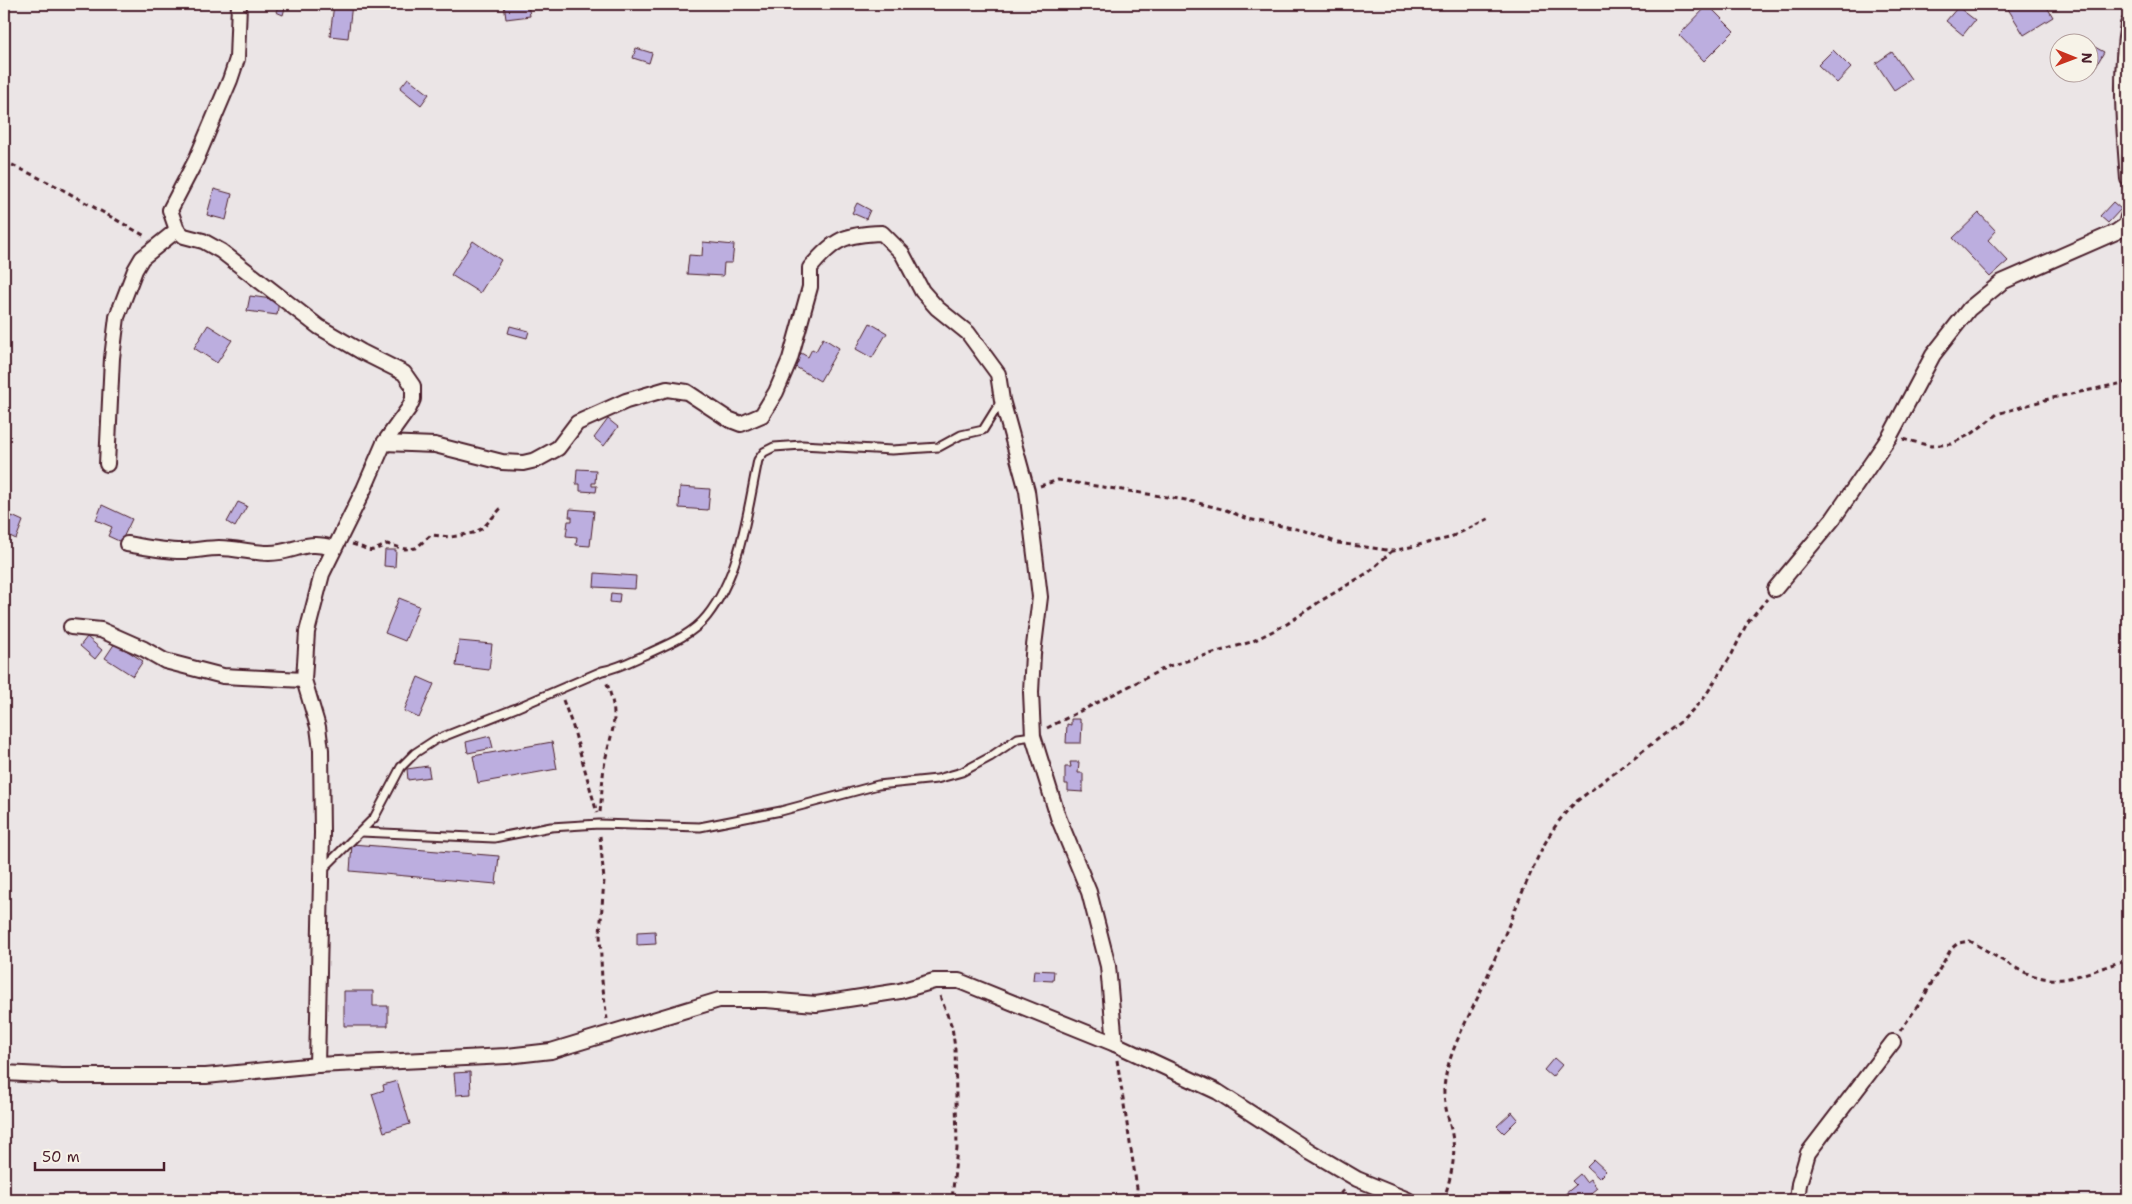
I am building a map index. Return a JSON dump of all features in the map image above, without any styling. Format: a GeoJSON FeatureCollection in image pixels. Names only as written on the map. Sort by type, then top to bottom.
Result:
{"type":"FeatureCollection","features":[{"type":"Feature","properties":{"kind":"street"},"geometry":{"type":"LineString","coordinates":[[240,4],[237,59],[230,80],[196,160],[170,210],[177,230],[184,236],[203,241],[221,251],[318,327],[404,373],[413,386],[413,399],[409,408],[384,443],[364,489],[322,574],[312,605],[307,632],[304,680],[318,727],[321,750],[322,833],[316,1065]]}},
{"type":"Feature","properties":{"kind":"street"},"geometry":{"type":"LineString","coordinates":[[2128,24],[2124,48],[2124,106],[2128,179]]}},
{"type":"Feature","properties":{"kind":"street"},"geometry":{"type":"LineString","coordinates":[[1775,590],[1833,520],[1890,436],[1933,355],[1969,310],[2002,282],[2116,232],[2126,225],[2128,217]]}},
{"type":"Feature","properties":{"kind":"street"},"geometry":{"type":"LineString","coordinates":[[107,464],[112,358],[117,317],[135,270],[142,258],[177,230]]}},
{"type":"Feature","properties":{"kind":"street"},"geometry":{"type":"LineString","coordinates":[[384,443],[435,444],[502,462],[530,462],[558,448],[577,423],[626,401],[667,389],[687,392],[728,419],[741,424],[762,415],[776,392],[790,359],[810,287],[810,268],[826,248],[855,234],[882,233],[902,253],[922,292],[937,308],[968,333],[998,374],[1002,400],[1027,490],[1040,598],[1033,654],[1031,692],[1034,736],[1058,817],[1089,892],[1108,966],[1115,1044]]}},
{"type":"Feature","properties":{"kind":"street"},"geometry":{"type":"LineString","coordinates":[[127,544],[166,550],[182,551],[218,548],[267,553],[285,551],[310,544],[335,545]]}},
{"type":"Feature","properties":{"kind":"street"},"geometry":{"type":"LineString","coordinates":[[71,627],[101,630],[144,649],[165,661],[223,676],[304,680]]}},
{"type":"Feature","properties":{"kind":"street"},"geometry":{"type":"LineString","coordinates":[[4,1073],[62,1076],[206,1076],[316,1065],[452,1059],[551,1051],[719,1000],[766,1000],[816,1004],[900,991],[934,981],[959,981],[1115,1044],[1218,1092],[1357,1179],[1408,1200]]}},
{"type":"Feature","properties":{"kind":"street"},"geometry":{"type":"LineString","coordinates":[[1797,1200],[1798,1184],[1808,1153],[1893,1042]]}},
{"type":"Feature","properties":{"kind":"lane"},"geometry":{"type":"LineString","coordinates":[[320,872],[374,818],[401,767],[415,753],[435,740],[664,646],[688,633],[706,616],[723,589],[739,550],[758,460],[764,452],[774,447],[802,445],[892,450],[939,447],[961,435],[983,430],[1002,400]]}},
{"type":"Feature","properties":{"kind":"lane"},"geometry":{"type":"LineString","coordinates":[[361,832],[494,838],[551,827],[600,824],[700,827],[781,811],[878,785],[937,779],[962,772],[990,757],[1018,738],[1034,736]]}},
{"type":"Feature","properties":{"kind":"path"},"geometry":{"type":"LineString","coordinates":[[4,161],[58,186],[158,244]]}},
{"type":"Feature","properties":{"kind":"path"},"geometry":{"type":"LineString","coordinates":[[1890,436],[1931,446],[1951,444],[1973,433],[1997,414],[2052,398],[2128,382]]}},
{"type":"Feature","properties":{"kind":"path"},"geometry":{"type":"LineString","coordinates":[[1027,490],[1058,480],[1186,500],[1226,510],[1248,519],[1306,530],[1338,543],[1392,551],[1449,538],[1492,517]]}},
{"type":"Feature","properties":{"kind":"path"},"geometry":{"type":"LineString","coordinates":[[335,545],[355,545],[371,552],[387,544],[405,549],[416,548],[431,535],[451,537],[474,533],[483,528],[502,507]]}},
{"type":"Feature","properties":{"kind":"path"},"geometry":{"type":"LineString","coordinates":[[1034,736],[1169,666],[1251,642],[1287,624],[1318,602],[1369,572],[1392,551]]}},
{"type":"Feature","properties":{"kind":"path"},"geometry":{"type":"LineString","coordinates":[[1444,1200],[1453,1164],[1453,1142],[1444,1090],[1447,1071],[1506,928],[1544,844],[1565,812],[1577,801],[1683,720],[1704,698],[1732,654],[1747,623],[1775,590]]}},
{"type":"Feature","properties":{"kind":"path"},"geometry":{"type":"LineString","coordinates":[[602,671],[615,711],[614,733],[605,763],[600,824],[604,880],[600,934],[602,981],[609,1032]]}},
{"type":"Feature","properties":{"kind":"path"},"geometry":{"type":"LineString","coordinates":[[559,690],[573,728],[600,824]]}},
{"type":"Feature","properties":{"kind":"path"},"geometry":{"type":"LineString","coordinates":[[1893,1042],[1922,1000],[1951,949],[1958,943],[1970,941],[1993,956],[2032,976],[2048,980],[2071,978],[2128,959]]}},
{"type":"Feature","properties":{"kind":"path"},"geometry":{"type":"LineString","coordinates":[[934,981],[952,1027],[956,1048],[957,1148],[952,1200]]}},
{"type":"Feature","properties":{"kind":"path"},"geometry":{"type":"LineString","coordinates":[[1115,1044],[1137,1188],[1136,1200]]}},
{"type":"Feature","properties":{"kind":"building"},"geometry":{"type":"Polygon","coordinates":[[[279,4],[286,4],[283,15],[276,12],[279,4]]]}},
{"type":"Feature","properties":{"kind":"building"},"geometry":{"type":"Polygon","coordinates":[[[334,4],[352,4],[348,38],[330,36],[334,4]]]}},
{"type":"Feature","properties":{"kind":"building"},"geometry":{"type":"Polygon","coordinates":[[[504,4],[528,4],[530,16],[506,19],[504,4]]]}},
{"type":"Feature","properties":{"kind":"building"},"geometry":{"type":"Polygon","coordinates":[[[2005,4],[2045,4],[2053,17],[2024,35],[2005,4]]]}},
{"type":"Feature","properties":{"kind":"building"},"geometry":{"type":"Polygon","coordinates":[[[1708,5],[1734,31],[1704,61],[1679,35],[1708,5]]]}},
{"type":"Feature","properties":{"kind":"building"},"geometry":{"type":"Polygon","coordinates":[[[1958,7],[1975,20],[1963,35],[1946,21],[1958,7]]]}},
{"type":"Feature","properties":{"kind":"building"},"geometry":{"type":"Polygon","coordinates":[[[636,48],[652,53],[649,63],[633,58],[636,48]]]}},
{"type":"Feature","properties":{"kind":"building"},"geometry":{"type":"Polygon","coordinates":[[[1833,50],[1851,68],[1837,83],[1818,65],[1833,50]]]}},
{"type":"Feature","properties":{"kind":"building"},"geometry":{"type":"Polygon","coordinates":[[[2100,50],[2104,52],[2100,59],[2100,50]]]}},
{"type":"Feature","properties":{"kind":"building"},"geometry":{"type":"Polygon","coordinates":[[[1892,52],[1911,79],[1894,90],[1876,63],[1892,52]]]}},
{"type":"Feature","properties":{"kind":"building"},"geometry":{"type":"Polygon","coordinates":[[[408,78],[429,94],[421,105],[400,88],[408,78]]]}},
{"type":"Feature","properties":{"kind":"building"},"geometry":{"type":"Polygon","coordinates":[[[214,189],[232,194],[226,220],[207,215],[214,189]]]}},
{"type":"Feature","properties":{"kind":"building"},"geometry":{"type":"Polygon","coordinates":[[[2113,202],[2121,209],[2108,223],[2100,216],[2113,202]]]}},
{"type":"Feature","properties":{"kind":"building"},"geometry":{"type":"Polygon","coordinates":[[[857,203],[870,210],[866,219],[852,213],[857,203]]]}},
{"type":"Feature","properties":{"kind":"building"},"geometry":{"type":"Polygon","coordinates":[[[1979,213],[1996,231],[1988,240],[2008,261],[1990,277],[1953,238],[1979,213]]]}},
{"type":"Feature","properties":{"kind":"building"},"geometry":{"type":"Polygon","coordinates":[[[473,241],[501,260],[480,293],[451,275],[473,241]]]}},
{"type":"Feature","properties":{"kind":"building"},"geometry":{"type":"Polygon","coordinates":[[[703,242],[734,245],[732,263],[724,263],[723,276],[687,274],[689,255],[702,256],[703,242]]]}},
{"type":"Feature","properties":{"kind":"building"},"geometry":{"type":"Polygon","coordinates":[[[250,296],[279,300],[277,315],[247,311],[250,296]]]}},
{"type":"Feature","properties":{"kind":"building"},"geometry":{"type":"Polygon","coordinates":[[[870,323],[887,333],[872,358],[856,349],[870,323]]]}},
{"type":"Feature","properties":{"kind":"building"},"geometry":{"type":"Polygon","coordinates":[[[208,325],[232,340],[217,363],[194,348],[208,325]]]}},
{"type":"Feature","properties":{"kind":"building"},"geometry":{"type":"Polygon","coordinates":[[[510,326],[529,331],[527,338],[508,333],[510,326]]]}},
{"type":"Feature","properties":{"kind":"building"},"geometry":{"type":"Polygon","coordinates":[[[823,338],[839,348],[820,381],[794,366],[801,353],[808,357],[812,349],[816,351],[823,338]]]}},
{"type":"Feature","properties":{"kind":"building"},"geometry":{"type":"Polygon","coordinates":[[[608,419],[618,427],[604,446],[594,438],[608,419]]]}},
{"type":"Feature","properties":{"kind":"building"},"geometry":{"type":"Polygon","coordinates":[[[577,469],[596,470],[595,483],[592,483],[592,486],[597,486],[596,492],[580,491],[580,484],[576,484],[577,469]]]}},
{"type":"Feature","properties":{"kind":"building"},"geometry":{"type":"Polygon","coordinates":[[[680,487],[710,489],[708,510],[679,508],[680,487]]]}},
{"type":"Feature","properties":{"kind":"building"},"geometry":{"type":"Polygon","coordinates":[[[238,502],[247,506],[235,527],[227,522],[238,502]]]}},
{"type":"Feature","properties":{"kind":"building"},"geometry":{"type":"Polygon","coordinates":[[[102,505],[132,519],[121,542],[108,536],[112,527],[96,520],[102,505]]]}},
{"type":"Feature","properties":{"kind":"building"},"geometry":{"type":"Polygon","coordinates":[[[570,509],[594,511],[590,546],[576,545],[577,537],[566,536],[568,521],[572,521],[572,517],[569,517],[570,509]]]}},
{"type":"Feature","properties":{"kind":"building"},"geometry":{"type":"Polygon","coordinates":[[[12,516],[23,521],[16,539],[4,533],[12,516]]]}},
{"type":"Feature","properties":{"kind":"building"},"geometry":{"type":"Polygon","coordinates":[[[385,550],[396,550],[395,567],[384,566],[385,550]]]}},
{"type":"Feature","properties":{"kind":"building"},"geometry":{"type":"Polygon","coordinates":[[[595,573],[636,576],[635,589],[594,587],[595,573]]]}},
{"type":"Feature","properties":{"kind":"building"},"geometry":{"type":"Polygon","coordinates":[[[611,593],[620,594],[619,603],[610,602],[611,593]]]}},
{"type":"Feature","properties":{"kind":"building"},"geometry":{"type":"Polygon","coordinates":[[[399,598],[419,606],[405,641],[385,633],[399,598]]]}},
{"type":"Feature","properties":{"kind":"building"},"geometry":{"type":"Polygon","coordinates":[[[87,637],[102,650],[95,659],[80,646],[87,637]]]}},
{"type":"Feature","properties":{"kind":"building"},"geometry":{"type":"Polygon","coordinates":[[[459,641],[492,644],[489,670],[456,666],[459,641]]]}},
{"type":"Feature","properties":{"kind":"building"},"geometry":{"type":"Polygon","coordinates":[[[115,643],[143,661],[133,676],[105,658],[115,643]]]}},
{"type":"Feature","properties":{"kind":"building"},"geometry":{"type":"Polygon","coordinates":[[[418,677],[434,684],[419,718],[404,711],[418,677]]]}},
{"type":"Feature","properties":{"kind":"building"},"geometry":{"type":"Polygon","coordinates":[[[1071,719],[1080,719],[1080,723],[1082,723],[1081,743],[1066,743],[1067,724],[1071,725],[1071,719]]]}},
{"type":"Feature","properties":{"kind":"building"},"geometry":{"type":"Polygon","coordinates":[[[490,736],[493,748],[468,753],[466,742],[490,736]]]}},
{"type":"Feature","properties":{"kind":"building"},"geometry":{"type":"Polygon","coordinates":[[[552,742],[557,769],[478,783],[473,756],[552,742]]]}},
{"type":"Feature","properties":{"kind":"building"},"geometry":{"type":"Polygon","coordinates":[[[1070,762],[1079,762],[1078,773],[1083,773],[1083,792],[1068,791],[1068,784],[1065,784],[1065,767],[1071,767],[1070,762]]]}},
{"type":"Feature","properties":{"kind":"building"},"geometry":{"type":"Polygon","coordinates":[[[428,766],[430,777],[408,780],[407,769],[428,766]]]}},
{"type":"Feature","properties":{"kind":"building"},"geometry":{"type":"Polygon","coordinates":[[[352,844],[499,856],[496,884],[350,871],[352,844]]]}},
{"type":"Feature","properties":{"kind":"building"},"geometry":{"type":"Polygon","coordinates":[[[655,931],[656,944],[637,945],[637,932],[655,931]]]}},
{"type":"Feature","properties":{"kind":"building"},"geometry":{"type":"Polygon","coordinates":[[[1034,970],[1054,971],[1053,981],[1033,980],[1034,970]]]}},
{"type":"Feature","properties":{"kind":"building"},"geometry":{"type":"Polygon","coordinates":[[[344,991],[373,991],[373,1006],[388,1006],[388,1026],[344,1026],[344,991]]]}},
{"type":"Feature","properties":{"kind":"building"},"geometry":{"type":"Polygon","coordinates":[[[1554,1058],[1562,1065],[1552,1077],[1544,1070],[1554,1058]]]}},
{"type":"Feature","properties":{"kind":"building"},"geometry":{"type":"Polygon","coordinates":[[[470,1072],[471,1094],[456,1095],[454,1073],[470,1072]]]}},
{"type":"Feature","properties":{"kind":"building"},"geometry":{"type":"Polygon","coordinates":[[[397,1081],[410,1124],[384,1132],[372,1094],[384,1090],[383,1085],[397,1081]]]}},
{"type":"Feature","properties":{"kind":"building"},"geometry":{"type":"Polygon","coordinates":[[[1512,1112],[1518,1119],[1504,1133],[1497,1126],[1512,1112]]]}},
{"type":"Feature","properties":{"kind":"building"},"geometry":{"type":"Polygon","coordinates":[[[1594,1160],[1606,1171],[1599,1178],[1587,1167],[1594,1160]]]}},
{"type":"Feature","properties":{"kind":"building"},"geometry":{"type":"Polygon","coordinates":[[[1580,1174],[1586,1182],[1590,1179],[1597,1188],[1591,1193],[1593,1196],[1588,1200],[1570,1200],[1565,1194],[1576,1185],[1572,1181],[1580,1174]]]}}]}
